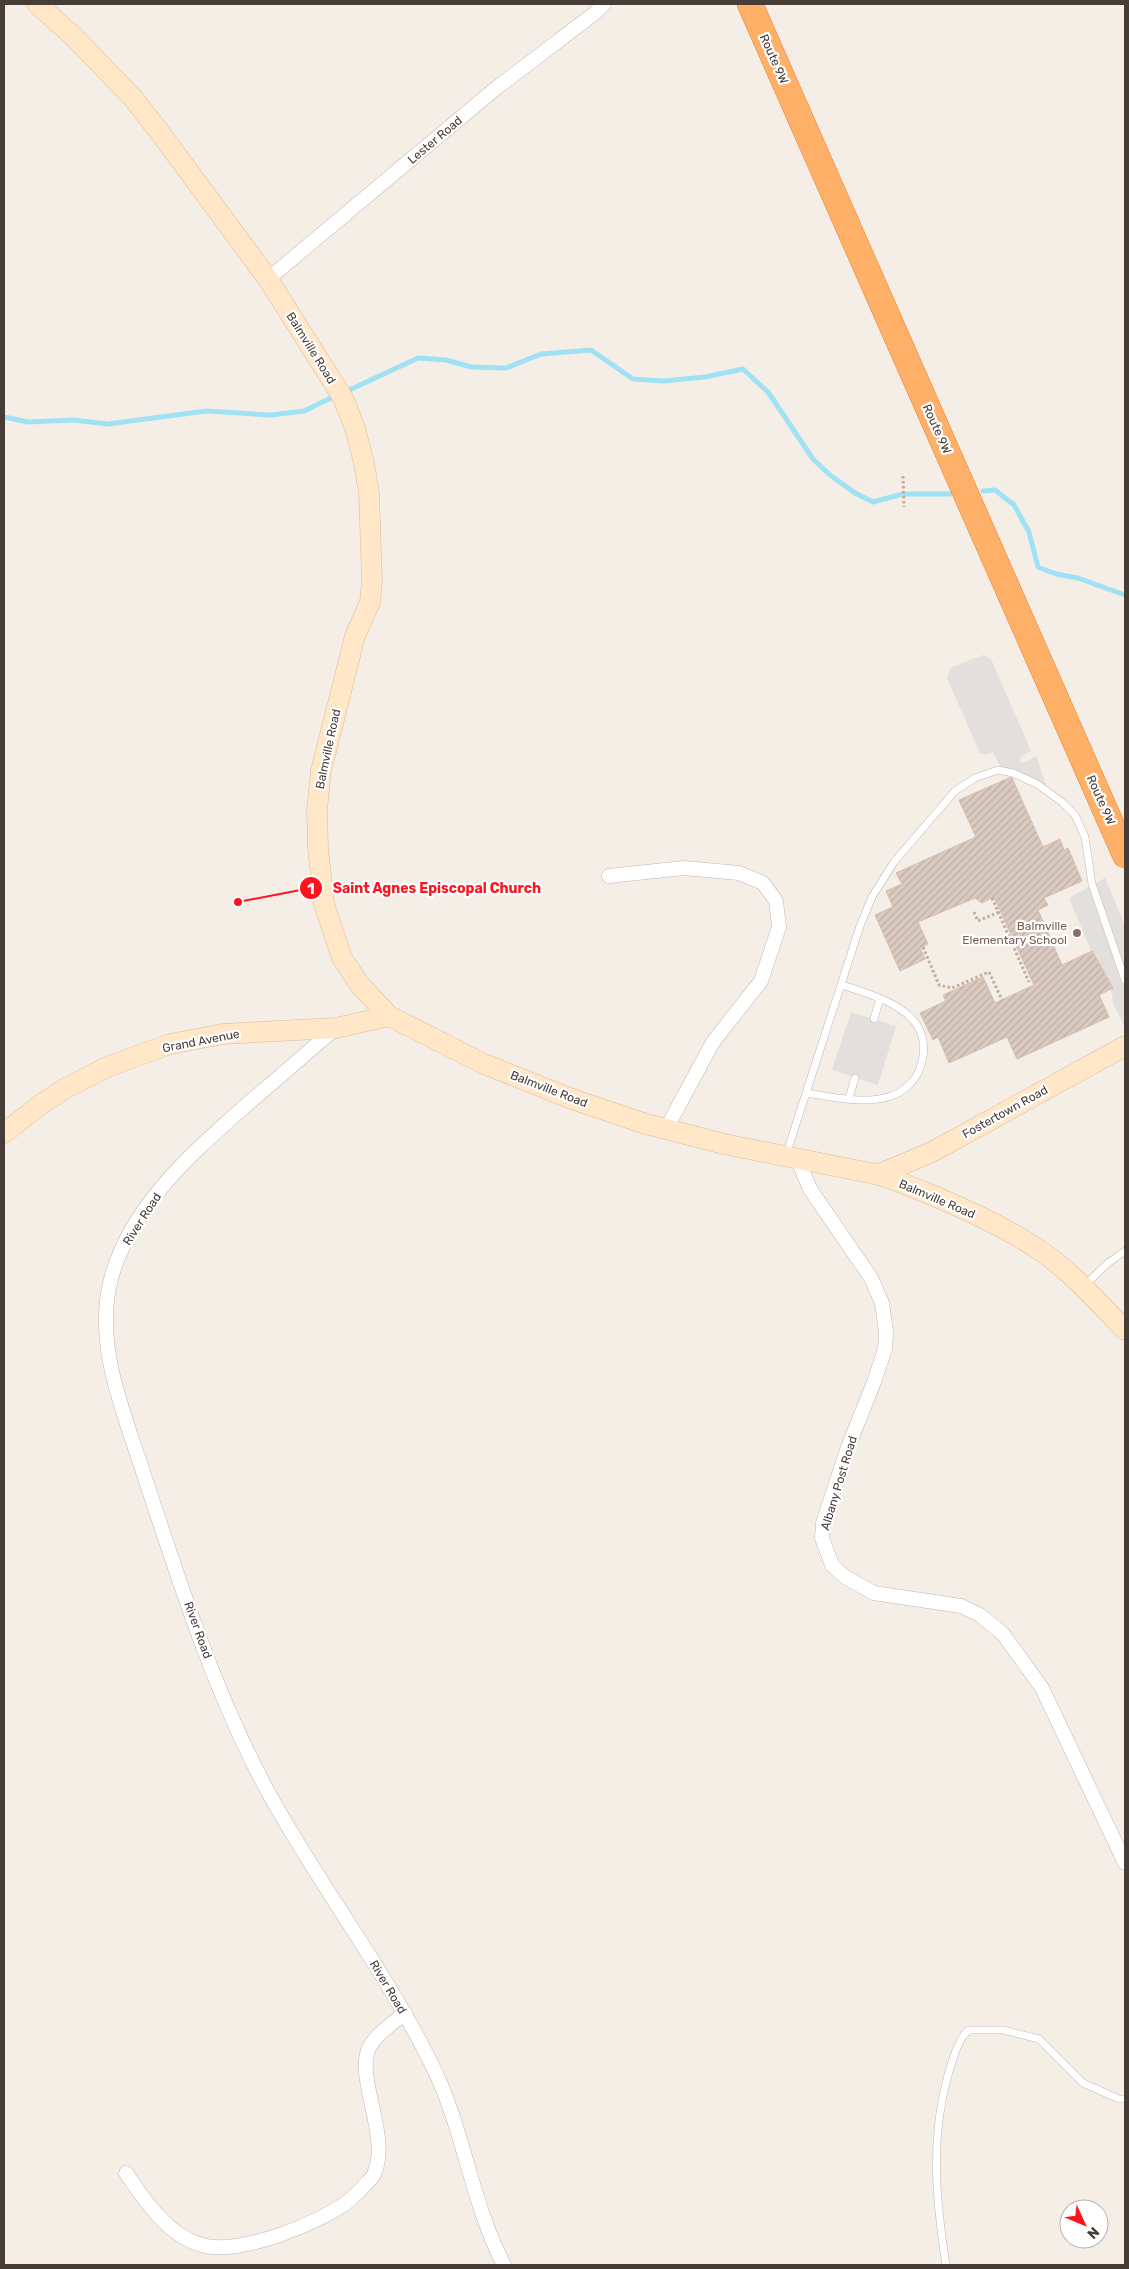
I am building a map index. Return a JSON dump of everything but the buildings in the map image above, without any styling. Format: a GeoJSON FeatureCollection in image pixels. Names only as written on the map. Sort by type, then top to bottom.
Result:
{"type":"FeatureCollection","features":[{"type":"Feature","properties":{"kind":"highway","name":"Route 9W"},"geometry":{"type":"LineString","coordinates":[[750,4],[1125,855]]}},
{"type":"Feature","properties":{"kind":"street","name":"Balmville Road"},"geometry":{"type":"LineString","coordinates":[[37,4],[73,36],[133,98],[268,280],[338,391],[354,428],[364,463],[369,493],[372,582],[370,602],[355,636],[321,771],[316,809],[324,904],[338,948],[360,985],[389,1016],[484,1064],[572,1099],[666,1129],[724,1144],[882,1173],[897,1182],[965,1208],[1028,1243],[1083,1286],[1125,1330]]}},
{"type":"Feature","properties":{"kind":"street","name":"Lester Road"},"geometry":{"type":"LineString","coordinates":[[268,280],[495,89],[604,4]]}},
{"type":"Feature","properties":{"kind":"street"},"geometry":{"type":"LineString","coordinates":[[609,876],[684,868],[739,873],[763,883],[776,901],[779,927],[761,981],[713,1042],[666,1129]]}},
{"type":"Feature","properties":{"kind":"street","name":"Grand Avenue"},"geometry":{"type":"LineString","coordinates":[[4,1133],[43,1103],[107,1066],[170,1044],[223,1034],[336,1028],[389,1016]]}},
{"type":"Feature","properties":{"kind":"street","name":"River Road"},"geometry":{"type":"LineString","coordinates":[[336,1028],[193,1152],[154,1196],[130,1232],[118,1255],[105,1306],[106,1343],[120,1403],[203,1648],[226,1705],[267,1790],[404,2013],[433,2066],[452,2112],[489,2237],[504,2265]]}},
{"type":"Feature","properties":{"kind":"street","name":"Fostertown Road"},"geometry":{"type":"LineString","coordinates":[[882,1173],[932,1152],[1125,1046]]}},
{"type":"Feature","properties":{"kind":"street","name":"Albany Post Road"},"geometry":{"type":"LineString","coordinates":[[791,1157],[810,1189],[871,1278],[882,1302],[886,1332],[885,1349],[848,1447],[824,1523],[822,1538],[832,1565],[845,1578],[874,1593],[961,1606],[980,1615],[1003,1634],[1042,1688],[1125,1863]]}},
{"type":"Feature","properties":{"kind":"street"},"geometry":{"type":"LineString","coordinates":[[126,2174],[149,2206],[176,2232],[202,2245],[219,2247],[243,2244],[284,2234],[322,2217],[350,2200],[374,2176],[379,2153],[366,2064],[369,2048],[404,2013]]}},
{"type":"Feature","properties":{"kind":"lane"},"geometry":{"type":"LineString","coordinates":[[791,1157],[806,1093],[860,926],[872,897],[894,862],[940,806],[956,791],[975,778],[998,770],[1013,773],[1037,784],[1062,802],[1075,815],[1085,837],[1092,884],[1125,980]]}},
{"type":"Feature","properties":{"kind":"lane"},"geometry":{"type":"LineString","coordinates":[[806,1093],[870,1100],[891,1096],[906,1088],[918,1074],[924,1058],[923,1041],[918,1027],[908,1015],[893,1003],[842,985]]}},
{"type":"Feature","properties":{"kind":"lane"},"geometry":{"type":"LineString","coordinates":[[874,1019],[880,998]]}},
{"type":"Feature","properties":{"kind":"lane"},"geometry":{"type":"LineString","coordinates":[[849,1098],[855,1078]]}},
{"type":"Feature","properties":{"kind":"lane"},"geometry":{"type":"LineString","coordinates":[[1083,1286],[1108,1263],[1125,1251]]}},
{"type":"Feature","properties":{"kind":"lane"},"geometry":{"type":"LineString","coordinates":[[946,2265],[939,2218],[935,2154],[941,2100],[958,2042],[968,2030],[1002,2030],[1039,2039],[1083,2083],[1125,2100]]}},
{"type":"Feature","properties":{"kind":"path"},"geometry":{"type":"LineString","coordinates":[[903,476],[904,507]]}},
{"type":"Feature","properties":{"kind":"path"},"geometry":{"type":"LineString","coordinates":[[992,898],[1029,982]]}},
{"type":"Feature","properties":{"kind":"path"},"geometry":{"type":"LineString","coordinates":[[974,912],[978,921],[999,912]]}},
{"type":"Feature","properties":{"kind":"path"},"geometry":{"type":"LineString","coordinates":[[923,947],[939,985],[952,988],[989,972],[1002,1000]]}},
{"type":"Feature","properties":{"kind":"shaded area"},"geometry":{"type":"Polygon","coordinates":[[[983,655],[991,659],[1031,751],[1020,757],[1020,761],[1023,763],[1036,756],[1049,793],[1002,771],[993,752],[986,755],[980,753],[947,678],[950,668],[983,655]]]}},
{"type":"Feature","properties":{"kind":"shaded area"},"geometry":{"type":"Polygon","coordinates":[[[1105,878],[1125,926],[1125,1027],[1113,1003],[1112,993],[1094,958],[1069,898],[1105,878]]]}},
{"type":"Feature","properties":{"kind":"shaded area"},"geometry":{"type":"Polygon","coordinates":[[[851,1012],[896,1026],[878,1085],[832,1070],[851,1012]]]}},
{"type":"Feature","properties":{"kind":"waterway"},"geometry":{"type":"LineString","coordinates":[[345,392],[418,358],[446,360],[471,367],[506,368],[541,354],[591,350],[633,379],[664,381],[705,377],[743,369],[768,392],[813,459],[830,475],[855,493],[873,502],[903,494],[950,494]]}},
{"type":"Feature","properties":{"kind":"waterway"},"geometry":{"type":"LineString","coordinates":[[4,417],[28,422],[73,420],[108,424],[206,411],[271,415],[304,411],[337,395]]}},
{"type":"Feature","properties":{"kind":"waterway"},"geometry":{"type":"LineString","coordinates":[[983,491],[995,490],[1014,505],[1029,532],[1038,567],[1056,574],[1078,578],[1125,595]]}},
{"type":"Feature","properties":{"kind":"place","name":"Saint Agnes Episcopal Church"},"geometry":{"type":"Point","coordinates":[238,902]}},
{"type":"Feature","properties":{"kind":"place","name":"Balmville Elementary School"},"geometry":{"type":"Point","coordinates":[1077,933]}}]}
